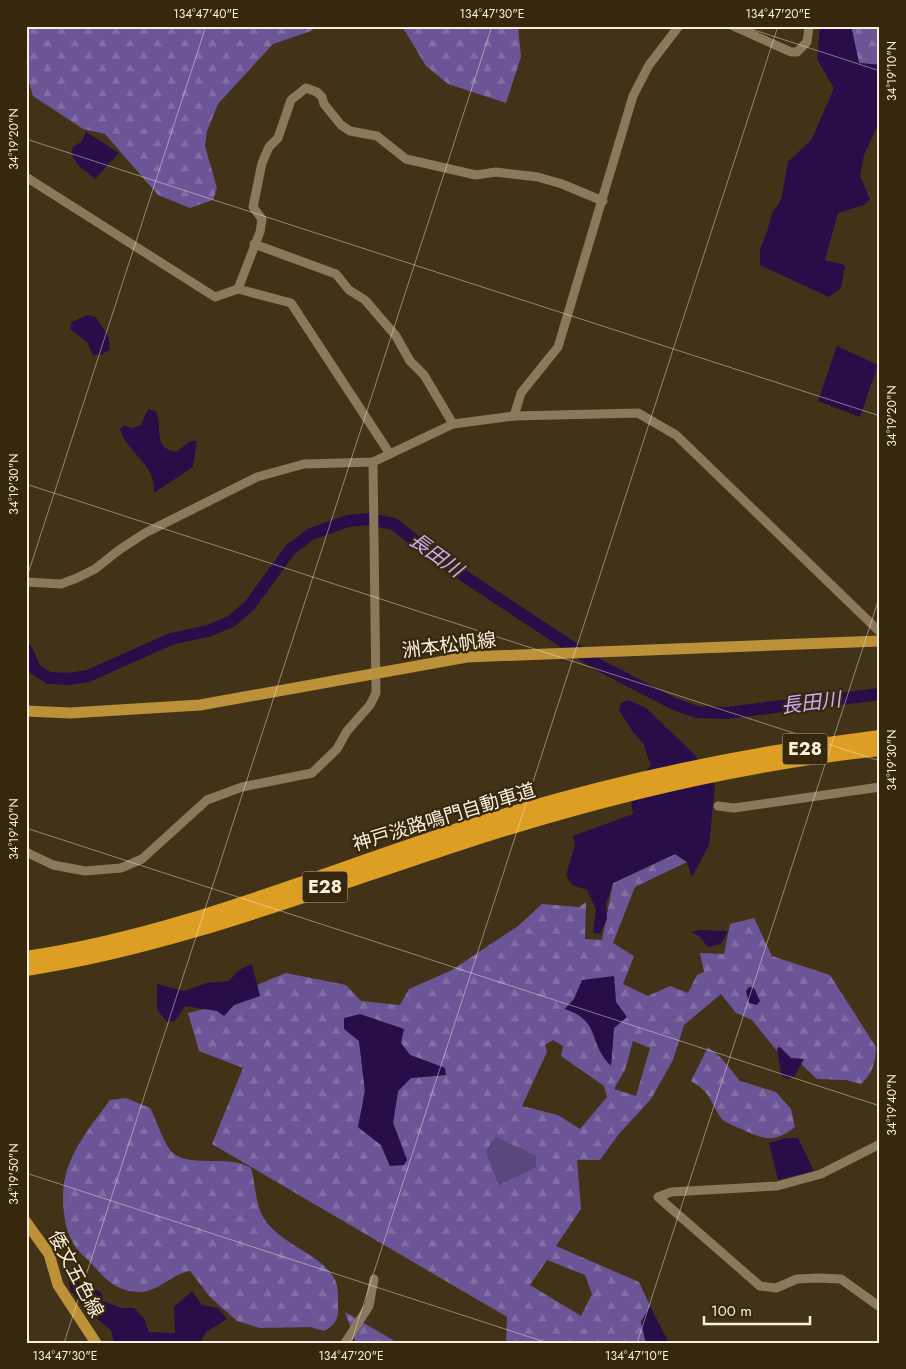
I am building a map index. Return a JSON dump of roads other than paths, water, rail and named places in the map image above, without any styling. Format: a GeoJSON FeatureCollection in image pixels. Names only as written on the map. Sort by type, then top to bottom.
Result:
{"type":"FeatureCollection","features":[{"type":"Feature","properties":{"kind":"highway","name":"神戸淡路鳴門自動車道"},"geometry":{"type":"LineString","coordinates":[[26,958],[56,954],[128,937],[201,916],[466,828],[619,791],[880,737]]}},
{"type":"Feature","properties":{"kind":"highway","name":"神戸淡路鳴門自動車道"},"geometry":{"type":"LineString","coordinates":[[730,767],[880,749]]}},
{"type":"Feature","properties":{"kind":"highway","name":"神戸淡路鳴門自動車道"},"geometry":{"type":"LineString","coordinates":[[26,969],[131,949],[619,791]]}},
{"type":"Feature","properties":{"kind":"main road","name":"洲本松帆線"},"geometry":{"type":"LineString","coordinates":[[26,712],[70,713],[200,705],[467,657],[880,641]]}},
{"type":"Feature","properties":{"kind":"main road","name":"倭文五色線"},"geometry":{"type":"LineString","coordinates":[[26,1222],[49,1254],[58,1285],[96,1343]]}},
{"type":"Feature","properties":{"kind":"street"},"geometry":{"type":"LineString","coordinates":[[514,416],[521,392],[558,347],[633,96],[649,65],[679,26]]}},
{"type":"Feature","properties":{"kind":"street"},"geometry":{"type":"LineString","coordinates":[[733,26],[791,52],[797,52],[807,42],[809,26]]}},
{"type":"Feature","properties":{"kind":"street"},"geometry":{"type":"LineString","coordinates":[[238,289],[260,232],[262,219],[253,207],[262,162],[269,147],[278,138],[291,100],[306,88],[322,97],[324,104],[341,125],[350,131],[377,136],[406,159],[476,175],[496,172],[538,177],[562,184],[603,201]]}},
{"type":"Feature","properties":{"kind":"street"},"geometry":{"type":"LineString","coordinates":[[26,177],[215,297],[238,289],[291,304],[390,454]]}},
{"type":"Feature","properties":{"kind":"street"},"geometry":{"type":"LineString","coordinates":[[254,244],[336,274],[349,290],[364,300],[396,336],[410,361],[424,375],[453,424]]}},
{"type":"Feature","properties":{"kind":"street"},"geometry":{"type":"LineString","coordinates":[[26,582],[61,584],[77,578],[94,569],[145,533],[257,477],[304,464],[373,462],[453,424],[514,416],[638,414],[668,428],[880,632]]}},
{"type":"Feature","properties":{"kind":"street"},"geometry":{"type":"LineString","coordinates":[[26,852],[53,865],[70,870],[85,871],[121,868],[142,859],[154,850],[181,821],[207,800],[242,787],[312,773],[337,749],[346,731],[370,705],[376,693],[373,462]]}},
{"type":"Feature","properties":{"kind":"street"},"geometry":{"type":"LineString","coordinates":[[718,806],[734,808],[880,787]]}},
{"type":"Feature","properties":{"kind":"street"},"geometry":{"type":"LineString","coordinates":[[880,1144],[821,1174],[777,1186],[671,1192],[658,1197],[760,1286],[776,1288],[797,1279],[841,1279],[880,1307]]}},
{"type":"Feature","properties":{"kind":"street"},"geometry":{"type":"LineString","coordinates":[[345,1343],[369,1306],[374,1279]]}},
{"type":"Feature","properties":{"kind":"waterway","name":"長田川"},"geometry":{"type":"LineString","coordinates":[[26,649],[35,669],[49,678],[68,679],[88,676],[171,639],[208,631],[232,621],[250,605],[290,550],[311,534],[348,521],[369,519],[394,524],[434,556],[597,664],[674,704],[697,712],[727,713],[880,694]]}}]}
